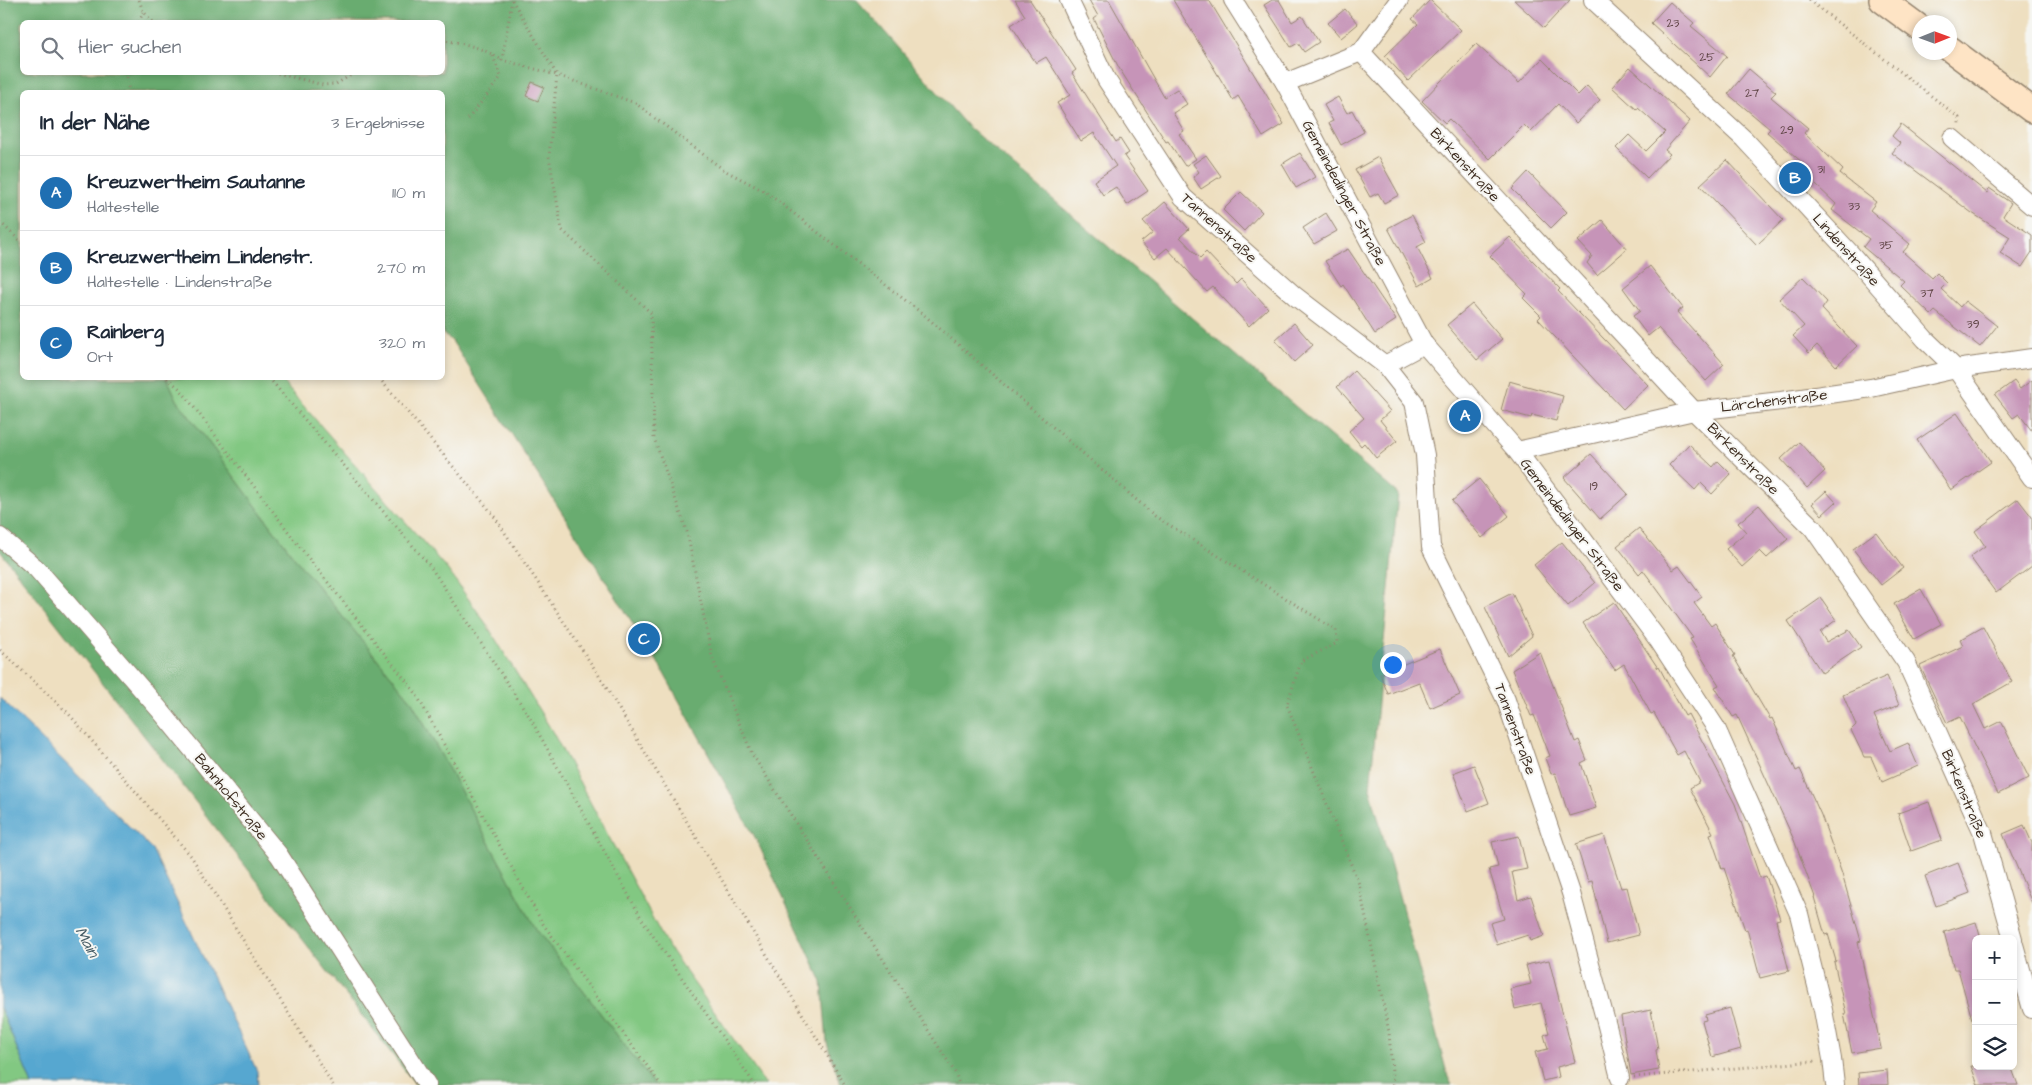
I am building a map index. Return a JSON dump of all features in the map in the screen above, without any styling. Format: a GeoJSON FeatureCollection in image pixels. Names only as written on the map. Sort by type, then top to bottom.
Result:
{"type":"FeatureCollection","features":[{"type":"Feature","properties":{"kind":"main road"},"geometry":{"type":"LineString","coordinates":[[1882,0],[1912,22]]}},
{"type":"Feature","properties":{"kind":"main road"},"geometry":{"type":"LineString","coordinates":[[1957,55],[2032,110]]}},
{"type":"Feature","properties":{"kind":"street","name":"Tannenstraße"},"geometry":{"type":"LineString","coordinates":[[1068,0],[1106,79],[1183,198],[1296,296],[1385,365],[1414,402],[1425,455],[1431,547],[1506,700],[1571,893],[1620,1078]]}},
{"type":"Feature","properties":{"kind":"street","name":"Gemeindedinger Straße"},"geometry":{"type":"LineString","coordinates":[[1234,0],[1267,58],[1285,83],[1424,344],[1517,451],[1659,642],[1716,728],[1799,914],[1832,1059],[1835,1085]]}},
{"type":"Feature","properties":{"kind":"street"},"geometry":{"type":"LineString","coordinates":[[1285,83],[1361,52],[1399,0]]}},
{"type":"Feature","properties":{"kind":"street","name":"Lindenstraße"},"geometry":{"type":"LineString","coordinates":[[1593,0],[1744,139],[1850,253],[1925,339],[1956,369],[2032,478]]}},
{"type":"Feature","properties":{"kind":"street","name":"Birkenstraße"},"geometry":{"type":"LineString","coordinates":[[1361,52],[1694,411],[1813,528],[1906,662],[1983,833],[2019,945],[2032,1010]]}},
{"type":"Feature","properties":{"kind":"street"},"geometry":{"type":"LineString","coordinates":[[1952,138],[2032,206]]}},
{"type":"Feature","properties":{"kind":"street"},"geometry":{"type":"LineString","coordinates":[[1385,365],[1424,344]]}},
{"type":"Feature","properties":{"kind":"street","name":"Lärchenstraße"},"geometry":{"type":"LineString","coordinates":[[1517,451],[1694,411],[1871,388],[1956,369],[2032,358]]}},
{"type":"Feature","properties":{"kind":"street","name":"Bahnhofstraße"},"geometry":{"type":"LineString","coordinates":[[0,537],[36,569],[159,709],[279,855],[427,1085]]}},
{"type":"Feature","properties":{"kind":"path"},"geometry":{"type":"LineString","coordinates":[[139,0],[143,11],[151,20]]}},
{"type":"Feature","properties":{"kind":"path"},"geometry":{"type":"LineString","coordinates":[[502,60],[512,0]]}},
{"type":"Feature","properties":{"kind":"path"},"geometry":{"type":"LineString","coordinates":[[512,0],[557,75],[549,156],[562,230],[651,314],[654,438],[688,532],[712,657],[752,754],[956,1074],[959,1085]]}},
{"type":"Feature","properties":{"kind":"path"},"geometry":{"type":"LineString","coordinates":[[1809,0],[1959,118],[1960,126],[1952,138]]}},
{"type":"Feature","properties":{"kind":"path"},"geometry":{"type":"LineString","coordinates":[[140,20],[143,11]]}},
{"type":"Feature","properties":{"kind":"path"},"geometry":{"type":"LineString","coordinates":[[445,40],[462,43],[492,54],[502,60],[557,75],[635,102],[724,170],[766,192],[924,314],[1155,516],[1336,630],[1337,643],[1301,661],[1288,705],[1359,884],[1389,1032],[1393,1085]]}},
{"type":"Feature","properties":{"kind":"path"},"geometry":{"type":"LineString","coordinates":[[468,119],[501,77],[492,54]]}},
{"type":"Feature","properties":{"kind":"path"},"geometry":{"type":"LineString","coordinates":[[126,75],[129,90]]}},
{"type":"Feature","properties":{"kind":"path"},"geometry":{"type":"LineString","coordinates":[[284,75],[322,86],[336,84],[351,75]]}},
{"type":"Feature","properties":{"kind":"path"},"geometry":{"type":"LineString","coordinates":[[0,222],[20,241]]}},
{"type":"Feature","properties":{"kind":"path"},"geometry":{"type":"LineString","coordinates":[[169,380],[181,390],[306,554],[415,692],[543,924],[661,1085]]}},
{"type":"Feature","properties":{"kind":"path"},"geometry":{"type":"LineString","coordinates":[[271,380],[430,566],[529,716],[643,921],[754,1085]]}},
{"type":"Feature","properties":{"kind":"path"},"geometry":{"type":"LineString","coordinates":[[381,380],[492,513],[587,658],[845,1085]]}},
{"type":"Feature","properties":{"kind":"path"},"geometry":{"type":"LineString","coordinates":[[0,650],[68,714],[191,856],[333,1085]]}},
{"type":"Feature","properties":{"kind":"path"},"geometry":{"type":"LineString","coordinates":[[1620,1078],[1832,1059]]}},
{"type":"Feature","properties":{"kind":"green space"},"geometry":{"type":"Polygon","coordinates":[[[0,0],[857,0],[967,126],[1398,494],[1370,788],[1448,1077],[1452,1085],[841,1085],[827,1043],[822,982],[757,841],[657,661],[452,341],[445,336],[445,90],[20,90],[20,380],[168,380],[177,400],[301,566],[411,700],[536,929],[655,1085],[416,1085],[0,551],[0,0]]]}},
{"type":"Feature","properties":{"kind":"green space"},"geometry":{"type":"Polygon","coordinates":[[[168,380],[281,380],[447,569],[485,622],[552,731],[667,945],[766,1085],[655,1085],[536,929],[411,700],[301,566],[177,400],[168,380]]]}},
{"type":"Feature","properties":{"kind":"green space"},"geometry":{"type":"Polygon","coordinates":[[[0,1007],[32,1085],[0,1085],[0,1007]]]}},
{"type":"Feature","properties":{"kind":"water","name":"Main"},"geometry":{"type":"Polygon","coordinates":[[[0,698],[152,849],[257,1071],[258,1085],[32,1085],[0,1007],[0,698]]]}},
{"type":"Feature","properties":{"kind":"building"},"geometry":{"type":"Polygon","coordinates":[[[1015,0],[1030,0],[1076,70],[1072,73],[1116,142],[1120,139],[1129,153],[1124,156],[1148,191],[1127,205],[1116,187],[1103,195],[1094,181],[1116,166],[1094,133],[1081,141],[1057,103],[1070,95],[1046,57],[1036,63],[1011,25],[1025,16],[1015,0]]]}},
{"type":"Feature","properties":{"kind":"building"},"geometry":{"type":"Polygon","coordinates":[[[1089,0],[1109,0],[1164,97],[1177,89],[1187,104],[1173,113],[1184,131],[1179,134],[1196,159],[1185,166],[1168,141],[1166,142],[1119,68],[1094,19],[1098,16],[1089,0]]]}},
{"type":"Feature","properties":{"kind":"building"},"geometry":{"type":"Polygon","coordinates":[[[1173,0],[1209,0],[1284,124],[1263,137],[1238,96],[1233,100],[1173,0]]]}},
{"type":"Feature","properties":{"kind":"building"},"geometry":{"type":"Polygon","coordinates":[[[1272,0],[1279,0],[1292,22],[1302,16],[1319,42],[1304,52],[1298,43],[1291,47],[1264,5],[1272,0]]]}},
{"type":"Feature","properties":{"kind":"building"},"geometry":{"type":"Polygon","coordinates":[[[1430,0],[1461,30],[1408,81],[1385,56],[1418,24],[1412,19],[1430,0]]]}},
{"type":"Feature","properties":{"kind":"building"},"geometry":{"type":"Polygon","coordinates":[[[1514,0],[1570,0],[1544,28],[1514,0]]]}},
{"type":"Feature","properties":{"kind":"building"},"geometry":{"type":"Polygon","coordinates":[[[1670,2],[1694,23],[1691,26],[1727,56],[1710,77],[1651,23],[1670,2]]]}},
{"type":"Feature","properties":{"kind":"building"},"geometry":{"type":"Polygon","coordinates":[[[1345,9],[1358,24],[1341,38],[1328,23],[1345,9]]]}},
{"type":"Feature","properties":{"kind":"building"},"geometry":{"type":"Polygon","coordinates":[[[1476,44],[1519,83],[1542,59],[1578,95],[1587,86],[1600,100],[1576,123],[1558,104],[1531,132],[1524,125],[1490,159],[1449,119],[1445,123],[1422,101],[1476,44]]]}},
{"type":"Feature","properties":{"kind":"building"},"geometry":{"type":"Polygon","coordinates":[[[1630,67],[1690,121],[1665,150],[1670,154],[1647,178],[1616,148],[1629,135],[1646,151],[1665,132],[1612,87],[1630,67]]]}},
{"type":"Feature","properties":{"kind":"building"},"geometry":{"type":"Polygon","coordinates":[[[1749,69],[1776,92],[1771,97],[1808,128],[1804,133],[1843,170],[1840,174],[1876,202],[1870,210],[1910,244],[1903,252],[1932,278],[1937,273],[1947,283],[1941,289],[1960,307],[1965,301],[1997,326],[1980,347],[1935,311],[1931,315],[1900,285],[1904,281],[1863,247],[1869,239],[1832,210],[1836,204],[1798,168],[1803,163],[1767,132],[1770,129],[1728,94],[1749,69]]]}},
{"type":"Feature","properties":{"kind":"building"},"geometry":{"type":"Polygon","coordinates":[[[532,82],[544,87],[538,101],[526,96],[532,82]]]}},
{"type":"Feature","properties":{"kind":"building"},"geometry":{"type":"Polygon","coordinates":[[[1338,97],[1347,113],[1352,110],[1364,132],[1341,145],[1329,123],[1333,121],[1324,105],[1338,97]]]}},
{"type":"Feature","properties":{"kind":"building"},"geometry":{"type":"Polygon","coordinates":[[[1901,124],[1987,193],[1989,188],[2011,203],[2003,216],[2032,235],[2032,252],[2022,267],[2000,253],[2010,237],[1972,213],[1892,153],[1900,143],[1892,136],[1901,124]]]}},
{"type":"Feature","properties":{"kind":"building"},"geometry":{"type":"Polygon","coordinates":[[[1300,153],[1315,177],[1296,188],[1282,164],[1300,153]]]}},
{"type":"Feature","properties":{"kind":"building"},"geometry":{"type":"Polygon","coordinates":[[[1206,155],[1221,176],[1201,189],[1193,177],[1199,172],[1193,164],[1206,155]]]}},
{"type":"Feature","properties":{"kind":"building"},"geometry":{"type":"Polygon","coordinates":[[[1378,157],[1399,195],[1384,203],[1378,193],[1370,197],[1355,170],[1378,157]]]}},
{"type":"Feature","properties":{"kind":"building"},"geometry":{"type":"Polygon","coordinates":[[[1727,160],[1783,220],[1757,245],[1700,185],[1727,160]]]}},
{"type":"Feature","properties":{"kind":"building"},"geometry":{"type":"Polygon","coordinates":[[[1528,172],[1567,212],[1551,228],[1512,189],[1528,172]]]}},
{"type":"Feature","properties":{"kind":"building"},"geometry":{"type":"Polygon","coordinates":[[[1241,192],[1262,212],[1244,231],[1223,210],[1241,192]]]}},
{"type":"Feature","properties":{"kind":"building"},"geometry":{"type":"Polygon","coordinates":[[[1165,202],[1189,229],[1180,237],[1200,258],[1206,252],[1236,284],[1241,279],[1268,308],[1249,326],[1213,287],[1207,292],[1167,248],[1155,258],[1141,242],[1153,232],[1143,221],[1165,202]]]}},
{"type":"Feature","properties":{"kind":"building"},"geometry":{"type":"Polygon","coordinates":[[[1326,213],[1337,231],[1314,244],[1303,228],[1326,213]]]}},
{"type":"Feature","properties":{"kind":"building"},"geometry":{"type":"Polygon","coordinates":[[[1412,215],[1426,242],[1417,247],[1433,278],[1419,286],[1388,228],[1412,215]]]}},
{"type":"Feature","properties":{"kind":"building"},"geometry":{"type":"Polygon","coordinates":[[[1602,220],[1627,249],[1597,275],[1587,263],[1592,256],[1578,241],[1602,220]]]}},
{"type":"Feature","properties":{"kind":"building"},"geometry":{"type":"Polygon","coordinates":[[[1510,237],[1560,289],[1558,291],[1648,385],[1623,409],[1538,319],[1541,316],[1523,298],[1527,294],[1490,256],[1510,237]]]}},
{"type":"Feature","properties":{"kind":"building"},"geometry":{"type":"Polygon","coordinates":[[[1348,249],[1396,320],[1375,334],[1343,284],[1341,286],[1325,261],[1348,249]]]}},
{"type":"Feature","properties":{"kind":"building"},"geometry":{"type":"Polygon","coordinates":[[[1650,266],[1683,308],[1677,312],[1724,364],[1706,381],[1658,328],[1648,336],[1633,316],[1640,311],[1623,288],[1650,266]]]}},
{"type":"Feature","properties":{"kind":"building"},"geometry":{"type":"Polygon","coordinates":[[[1803,277],[1827,302],[1822,309],[1857,346],[1836,366],[1817,345],[1809,353],[1793,336],[1804,326],[1779,299],[1803,277]]]}},
{"type":"Feature","properties":{"kind":"building"},"geometry":{"type":"Polygon","coordinates":[[[1472,304],[1502,339],[1477,360],[1447,325],[1472,304]]]}},
{"type":"Feature","properties":{"kind":"building"},"geometry":{"type":"Polygon","coordinates":[[[1294,323],[1313,345],[1294,362],[1275,340],[1294,323]]]}},
{"type":"Feature","properties":{"kind":"building"},"geometry":{"type":"Polygon","coordinates":[[[1354,371],[1390,411],[1380,420],[1397,441],[1376,458],[1364,443],[1361,446],[1349,431],[1364,418],[1337,387],[1354,371]]]}},
{"type":"Feature","properties":{"kind":"building"},"geometry":{"type":"Polygon","coordinates":[[[2032,380],[2032,431],[2019,414],[2013,418],[1995,395],[2014,381],[2020,389],[2032,380]]]}},
{"type":"Feature","properties":{"kind":"building"},"geometry":{"type":"Polygon","coordinates":[[[1509,381],[1563,396],[1556,421],[1532,415],[1531,418],[1501,410],[1509,381]]]}},
{"type":"Feature","properties":{"kind":"building"},"geometry":{"type":"Polygon","coordinates":[[[1957,413],[1991,462],[1951,490],[1917,440],[1957,413]]]}},
{"type":"Feature","properties":{"kind":"building"},"geometry":{"type":"Polygon","coordinates":[[[1799,442],[1825,471],[1807,488],[1781,459],[1799,442]]]}},
{"type":"Feature","properties":{"kind":"building"},"geometry":{"type":"Polygon","coordinates":[[[1689,444],[1713,467],[1718,461],[1731,474],[1712,494],[1701,483],[1695,490],[1669,465],[1689,444]]]}},
{"type":"Feature","properties":{"kind":"building"},"geometry":{"type":"Polygon","coordinates":[[[1591,454],[1628,494],[1600,519],[1564,478],[1591,454]]]}},
{"type":"Feature","properties":{"kind":"building"},"geometry":{"type":"Polygon","coordinates":[[[1479,479],[1509,516],[1482,538],[1452,501],[1479,479]]]}},
{"type":"Feature","properties":{"kind":"building"},"geometry":{"type":"Polygon","coordinates":[[[1826,491],[1836,502],[1822,515],[1812,504],[1826,491]]]}},
{"type":"Feature","properties":{"kind":"building"},"geometry":{"type":"Polygon","coordinates":[[[2018,499],[2032,517],[2032,566],[1996,593],[1970,557],[1985,546],[1975,531],[2018,499]]]}},
{"type":"Feature","properties":{"kind":"building"},"geometry":{"type":"Polygon","coordinates":[[[1759,505],[1788,539],[1767,558],[1760,551],[1742,567],[1726,549],[1746,532],[1738,523],[1759,505]]]}},
{"type":"Feature","properties":{"kind":"building"},"geometry":{"type":"Polygon","coordinates":[[[1639,528],[1673,570],[1679,566],[1702,597],[1694,603],[1711,626],[1715,623],[1770,719],[1772,718],[1796,771],[1800,769],[1821,815],[1842,874],[1861,941],[1858,942],[1881,1048],[1852,1053],[1844,1014],[1846,1014],[1834,962],[1836,961],[1828,934],[1825,935],[1815,897],[1794,840],[1737,715],[1733,717],[1715,687],[1719,685],[1690,639],[1693,638],[1643,570],[1639,574],[1617,546],[1639,528]]]}},
{"type":"Feature","properties":{"kind":"building"},"geometry":{"type":"Polygon","coordinates":[[[1876,532],[1903,568],[1881,585],[1853,549],[1876,532]]]}},
{"type":"Feature","properties":{"kind":"building"},"geometry":{"type":"Polygon","coordinates":[[[1562,542],[1595,583],[1568,606],[1534,565],[1562,542]]]}},
{"type":"Feature","properties":{"kind":"building"},"geometry":{"type":"Polygon","coordinates":[[[1921,589],[1941,624],[1914,639],[1894,604],[1921,589]]]}},
{"type":"Feature","properties":{"kind":"building"},"geometry":{"type":"Polygon","coordinates":[[[1512,593],[1532,636],[1508,656],[1485,607],[1512,593]]]}},
{"type":"Feature","properties":{"kind":"building"},"geometry":{"type":"Polygon","coordinates":[[[1821,598],[1836,620],[1820,632],[1826,642],[1849,630],[1861,647],[1822,673],[1788,621],[1821,598]]]}},
{"type":"Feature","properties":{"kind":"building"},"geometry":{"type":"Polygon","coordinates":[[[1614,602],[1659,667],[1685,716],[1688,714],[1735,804],[1760,878],[1766,876],[1780,919],[1776,920],[1789,971],[1760,978],[1747,929],[1745,930],[1724,868],[1722,869],[1710,834],[1713,833],[1690,788],[1700,782],[1684,751],[1677,755],[1654,713],[1651,714],[1624,664],[1615,670],[1583,623],[1614,602]]]}},
{"type":"Feature","properties":{"kind":"building"},"geometry":{"type":"Polygon","coordinates":[[[1983,627],[2012,682],[1973,704],[1985,729],[2001,721],[2029,778],[1998,794],[1960,717],[1947,723],[1920,666],[1963,646],[1960,640],[1983,627]]]}},
{"type":"Feature","properties":{"kind":"building"},"geometry":{"type":"Polygon","coordinates":[[[1440,649],[1460,695],[1430,708],[1419,682],[1388,694],[1380,674],[1440,649]]]}},
{"type":"Feature","properties":{"kind":"building"},"geometry":{"type":"Polygon","coordinates":[[[1540,652],[1575,742],[1579,740],[1587,760],[1581,763],[1596,808],[1569,816],[1555,773],[1551,774],[1545,758],[1550,756],[1534,715],[1531,716],[1512,670],[1540,652]]]}},
{"type":"Feature","properties":{"kind":"building"},"geometry":{"type":"Polygon","coordinates":[[[1887,676],[1899,705],[1874,715],[1890,751],[1908,743],[1918,766],[1882,782],[1871,757],[1864,757],[1851,730],[1856,725],[1843,695],[1887,676]]]}},
{"type":"Feature","properties":{"kind":"building"},"geometry":{"type":"Polygon","coordinates":[[[1474,765],[1489,803],[1468,811],[1453,773],[1474,765]]]}},
{"type":"Feature","properties":{"kind":"building"},"geometry":{"type":"Polygon","coordinates":[[[1929,802],[1942,840],[1911,851],[1898,813],[1929,802]]]}},
{"type":"Feature","properties":{"kind":"building"},"geometry":{"type":"Polygon","coordinates":[[[2024,825],[2032,843],[2032,903],[2003,834],[2024,825]]]}},
{"type":"Feature","properties":{"kind":"building"},"geometry":{"type":"Polygon","coordinates":[[[1604,835],[1621,888],[1627,887],[1639,935],[1607,943],[1592,881],[1588,882],[1576,844],[1604,835]]]}},
{"type":"Feature","properties":{"kind":"building"},"geometry":{"type":"Polygon","coordinates":[[[1519,836],[1527,869],[1512,872],[1518,900],[1531,896],[1544,936],[1530,941],[1528,935],[1497,945],[1490,923],[1504,919],[1489,869],[1498,867],[1492,842],[1519,836]]]}},
{"type":"Feature","properties":{"kind":"building"},"geometry":{"type":"Polygon","coordinates":[[[1958,863],[1970,893],[1936,906],[1925,876],[1958,863]]]}},
{"type":"Feature","properties":{"kind":"building"},"geometry":{"type":"Polygon","coordinates":[[[1976,922],[1980,935],[1972,935],[1972,1019],[1958,969],[1954,969],[1944,932],[1976,922]]]}},
{"type":"Feature","properties":{"kind":"building"},"geometry":{"type":"Polygon","coordinates":[[[1549,960],[1575,1062],[1557,1067],[1559,1077],[1543,1081],[1535,1052],[1548,1049],[1544,1035],[1549,1033],[1541,1003],[1515,1009],[1510,989],[1531,984],[1526,965],[1549,960]]]}},
{"type":"Feature","properties":{"kind":"building"},"geometry":{"type":"Polygon","coordinates":[[[1730,1008],[1741,1049],[1712,1057],[1702,1021],[1706,1020],[1705,1015],[1730,1008]]]}},
{"type":"Feature","properties":{"kind":"building"},"geometry":{"type":"Polygon","coordinates":[[[1651,1010],[1658,1049],[1656,1050],[1659,1070],[1631,1075],[1621,1016],[1651,1010]]]}},
{"type":"Feature","properties":{"kind":"building"},"geometry":{"type":"Polygon","coordinates":[[[1887,1070],[1888,1085],[1859,1085],[1858,1073],[1887,1070]]]}},
{"type":"Feature","properties":{"kind":"building"},"geometry":{"type":"Polygon","coordinates":[[[1972,1070],[2012,1070],[2018,1085],[1978,1085],[1972,1070]]]}},
{"type":"Feature","properties":{"kind":"place","name":"Kreuzwertheim Lindenstr."},"geometry":{"type":"Point","coordinates":[1795,178]}},
{"type":"Feature","properties":{"kind":"place","name":"Kreuzwertheim Sautanne"},"geometry":{"type":"Point","coordinates":[1465,416]}},
{"type":"Feature","properties":{"kind":"place","name":"Rainberg"},"geometry":{"type":"Point","coordinates":[644,639]}}]}
